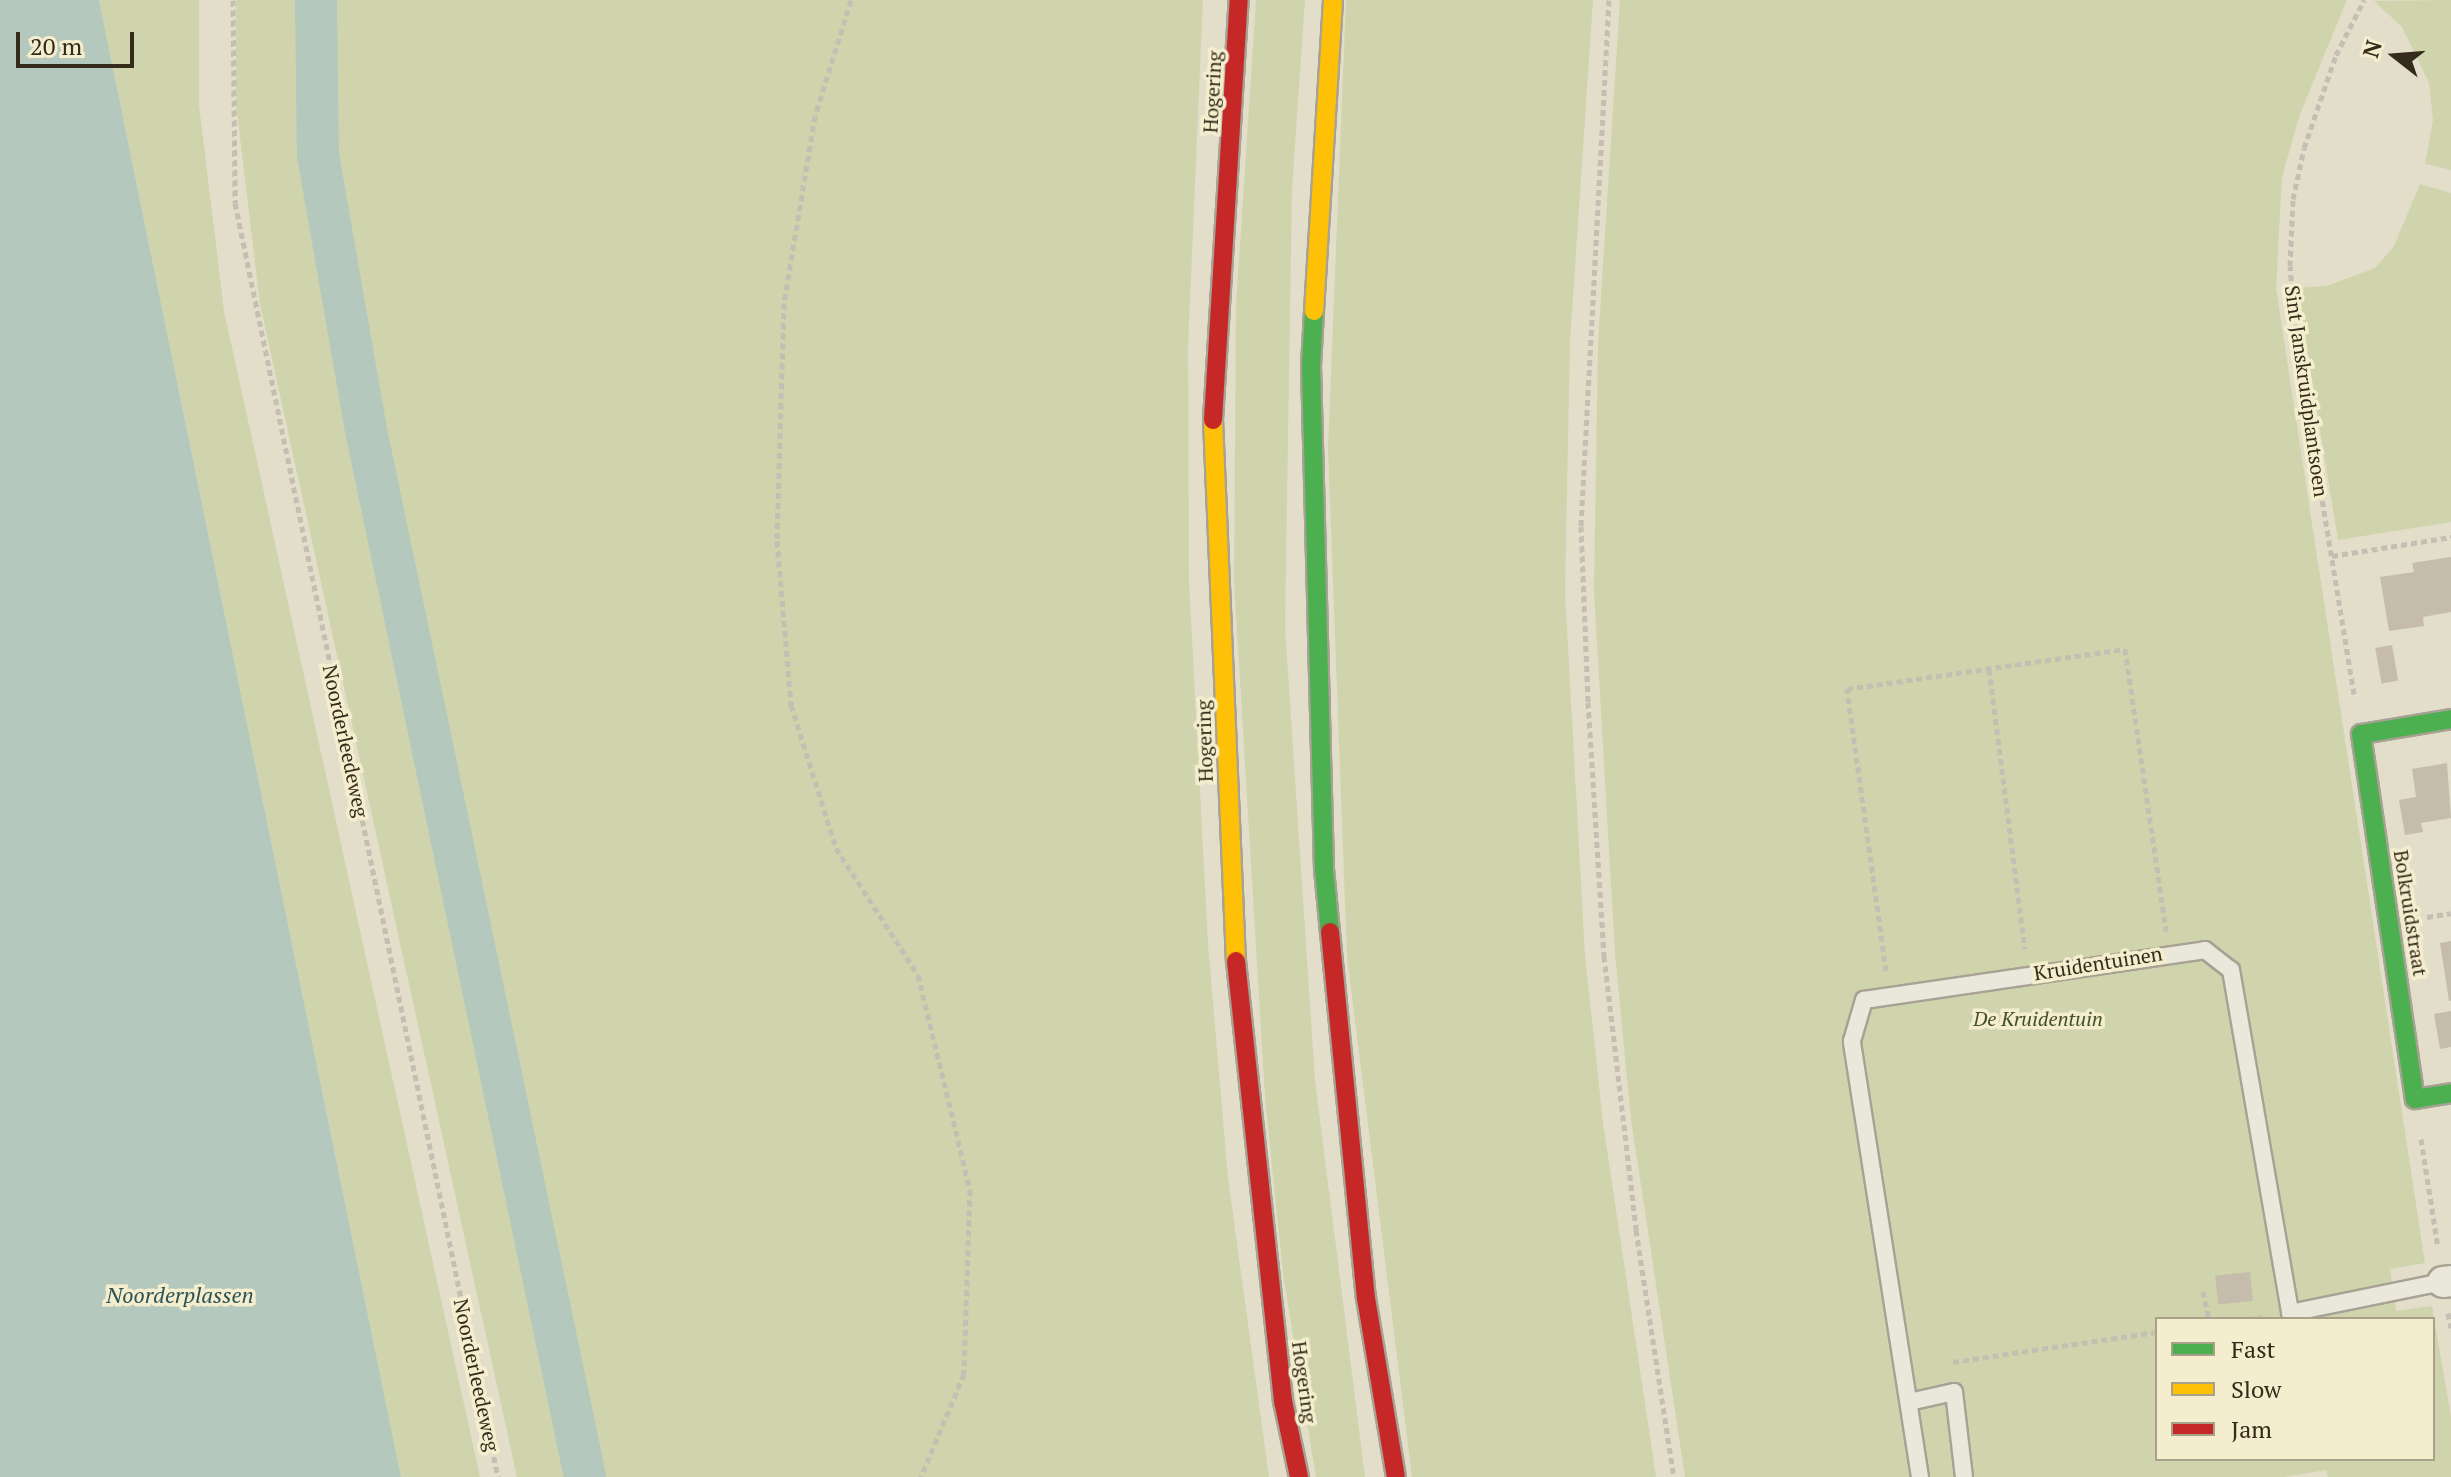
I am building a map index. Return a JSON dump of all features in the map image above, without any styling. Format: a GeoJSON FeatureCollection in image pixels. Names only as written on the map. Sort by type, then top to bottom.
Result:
{"type":"FeatureCollection","features":[{"type":"Feature","properties":{"kind":"main road","name":"Hogering"},"geometry":{"type":"LineString","coordinates":[[1239,0],[1213,423],[1233,934],[1283,1401],[1299,1477]]}},
{"type":"Feature","properties":{"kind":"main road"},"geometry":{"type":"LineString","coordinates":[[1333,0],[1311,366],[1324,869],[1366,1298],[1396,1477]]}},
{"type":"Feature","properties":{"kind":"main road"},"geometry":{"type":"LineString","coordinates":[[2361,734],[2451,719]]}},
{"type":"Feature","properties":{"kind":"main road","name":"Bolkruidstraat"},"geometry":{"type":"LineString","coordinates":[[2361,734],[2415,1099]]}},
{"type":"Feature","properties":{"kind":"main road"},"geometry":{"type":"LineString","coordinates":[[2415,1099],[2451,1093]]}},
{"type":"Feature","properties":{"kind":"lane","name":"Kruidentuinen"},"geometry":{"type":"LineString","coordinates":[[1920,1477],[1852,1041],[1864,1000],[2169,952],[2205,950],[2231,970],[2290,1313],[2447,1282]]}},
{"type":"Feature","properties":{"kind":"lane"},"geometry":{"type":"LineString","coordinates":[[1909,1402],[1954,1392],[1964,1477]]}},
{"type":"Feature","properties":{"kind":"path","name":"Noorderleedeweg"},"geometry":{"type":"LineString","coordinates":[[233,0],[235,203],[498,1477]]}},
{"type":"Feature","properties":{"kind":"path"},"geometry":{"type":"LineString","coordinates":[[851,0],[815,116],[784,303],[777,541],[791,705],[836,848],[918,975],[970,1190],[964,1374],[921,1477]]}},
{"type":"Feature","properties":{"kind":"path"},"geometry":{"type":"LineString","coordinates":[[1609,0],[1581,526],[1588,702],[1604,956],[1636,1230],[1674,1477]]}},
{"type":"Feature","properties":{"kind":"path","name":"Sint Janskruidplantsoen"},"geometry":{"type":"LineString","coordinates":[[2332,556],[2291,296],[2293,199],[2312,121],[2364,0]]}},
{"type":"Feature","properties":{"kind":"path"},"geometry":{"type":"LineString","coordinates":[[2361,734],[2332,556],[2451,537]]}},
{"type":"Feature","properties":{"kind":"path"},"geometry":{"type":"LineString","coordinates":[[1890,996],[1847,689],[2125,649],[2169,952]]}},
{"type":"Feature","properties":{"kind":"path"},"geometry":{"type":"LineString","coordinates":[[1989,669],[2028,974]]}},
{"type":"Feature","properties":{"kind":"path"},"geometry":{"type":"LineString","coordinates":[[2415,1099],[2447,1282]]}},
{"type":"Feature","properties":{"kind":"path"},"geometry":{"type":"LineString","coordinates":[[2203,1291],[2209,1317]]}},
{"type":"Feature","properties":{"kind":"path"},"geometry":{"type":"LineString","coordinates":[[1947,1362],[2155,1332]]}},
{"type":"Feature","properties":{"kind":"green space"},"geometry":{"type":"Polygon","coordinates":[[[99,0],[199,0],[199,105],[224,311],[480,1477],[401,1477],[99,0]]]}},
{"type":"Feature","properties":{"kind":"green space"},"geometry":{"type":"Polygon","coordinates":[[[236,0],[1203,0],[1188,346],[1189,582],[1208,944],[1228,1178],[1269,1477],[517,1477],[260,304],[236,104],[236,0]]]}},
{"type":"Feature","properties":{"kind":"green space"},"geometry":{"type":"Polygon","coordinates":[[[1256,0],[1305,0],[1292,189],[1285,627],[1315,1080],[1365,1477],[1316,1477],[1283,1274],[1265,1097],[1234,581],[1236,307],[1256,0]]]}},
{"type":"Feature","properties":{"kind":"green space"},"geometry":{"type":"Polygon","coordinates":[[[1346,0],[1593,0],[1570,342],[1565,593],[1585,955],[1603,1123],[1656,1477],[1412,1477],[1347,956],[1328,449],[1346,0]]]}},
{"type":"Feature","properties":{"kind":"green space","name":"De Kruidentuin"},"geometry":{"type":"Polygon","coordinates":[[[1620,0],[2347,0],[2300,114],[2282,177],[2276,288],[2425,1263],[2390,1269],[2396,1311],[2432,1306],[2434,1317],[2155,1317],[2155,1461],[2435,1461],[2435,1324],[2451,1417],[2451,1477],[2328,1477],[2326,1470],[2284,1477],[1685,1477],[1631,1119],[1615,954],[1594,591],[1598,343],[1620,0]]]}},
{"type":"Feature","properties":{"kind":"green space"},"geometry":{"type":"Polygon","coordinates":[[[2451,0],[2451,170],[2425,164],[2433,120],[2429,83],[2402,27],[2374,1],[2451,0]]]}},
{"type":"Feature","properties":{"kind":"green space"},"geometry":{"type":"Polygon","coordinates":[[[2420,184],[2451,193],[2451,522],[2338,540],[2297,288],[2327,286],[2375,268],[2394,246],[2420,184]]]}},
{"type":"Feature","properties":{"kind":"water","name":"Noorderplassen"},"geometry":{"type":"Polygon","coordinates":[[[0,0],[99,0],[401,1477],[0,1477],[0,0]]]}},
{"type":"Feature","properties":{"kind":"building"},"geometry":{"type":"Polygon","coordinates":[[[2451,557],[2451,612],[2423,617],[2424,626],[2389,631],[2380,577],[2414,572],[2412,563],[2451,557]]]}},
{"type":"Feature","properties":{"kind":"building"},"geometry":{"type":"Polygon","coordinates":[[[2392,645],[2398,680],[2382,683],[2375,648],[2392,645]]]}},
{"type":"Feature","properties":{"kind":"building"},"geometry":{"type":"Polygon","coordinates":[[[2447,763],[2451,818],[2421,823],[2423,832],[2405,835],[2399,800],[2416,797],[2412,769],[2447,763]]]}},
{"type":"Feature","properties":{"kind":"building"},"geometry":{"type":"Polygon","coordinates":[[[2451,941],[2451,1001],[2449,1001],[2440,943],[2451,941]]]}},
{"type":"Feature","properties":{"kind":"building"},"geometry":{"type":"Polygon","coordinates":[[[2451,1011],[2451,1047],[2440,1049],[2434,1014],[2451,1011]]]}},
{"type":"Feature","properties":{"kind":"building"},"geometry":{"type":"Polygon","coordinates":[[[2250,1272],[2253,1301],[2218,1304],[2215,1276],[2250,1272]]]}},
{"type":"Feature","properties":{"kind":"waterway"},"geometry":{"type":"LineString","coordinates":[[316,0],[318,155],[367,435],[585,1477]]}},
{"type":"Feature","properties":{"kind":"traffic: fast"},"geometry":{"type":"LineString","coordinates":[[1314,311],[1311,366],[1324,869],[1330,932]]}},
{"type":"Feature","properties":{"kind":"traffic: fast"},"geometry":{"type":"LineString","coordinates":[[2451,719],[2361,734],[2415,1099],[2451,1093]]}},
{"type":"Feature","properties":{"kind":"traffic: slow"},"geometry":{"type":"LineString","coordinates":[[1314,311],[1333,0]]}},
{"type":"Feature","properties":{"kind":"traffic: slow"},"geometry":{"type":"LineString","coordinates":[[1213,420],[1236,961]]}},
{"type":"Feature","properties":{"kind":"traffic: jam"},"geometry":{"type":"LineString","coordinates":[[1213,420],[1239,0]]}},
{"type":"Feature","properties":{"kind":"traffic: jam"},"geometry":{"type":"LineString","coordinates":[[1330,932],[1366,1298],[1396,1477]]}},
{"type":"Feature","properties":{"kind":"traffic: jam"},"geometry":{"type":"LineString","coordinates":[[1236,961],[1283,1401],[1299,1477]]}}]}
